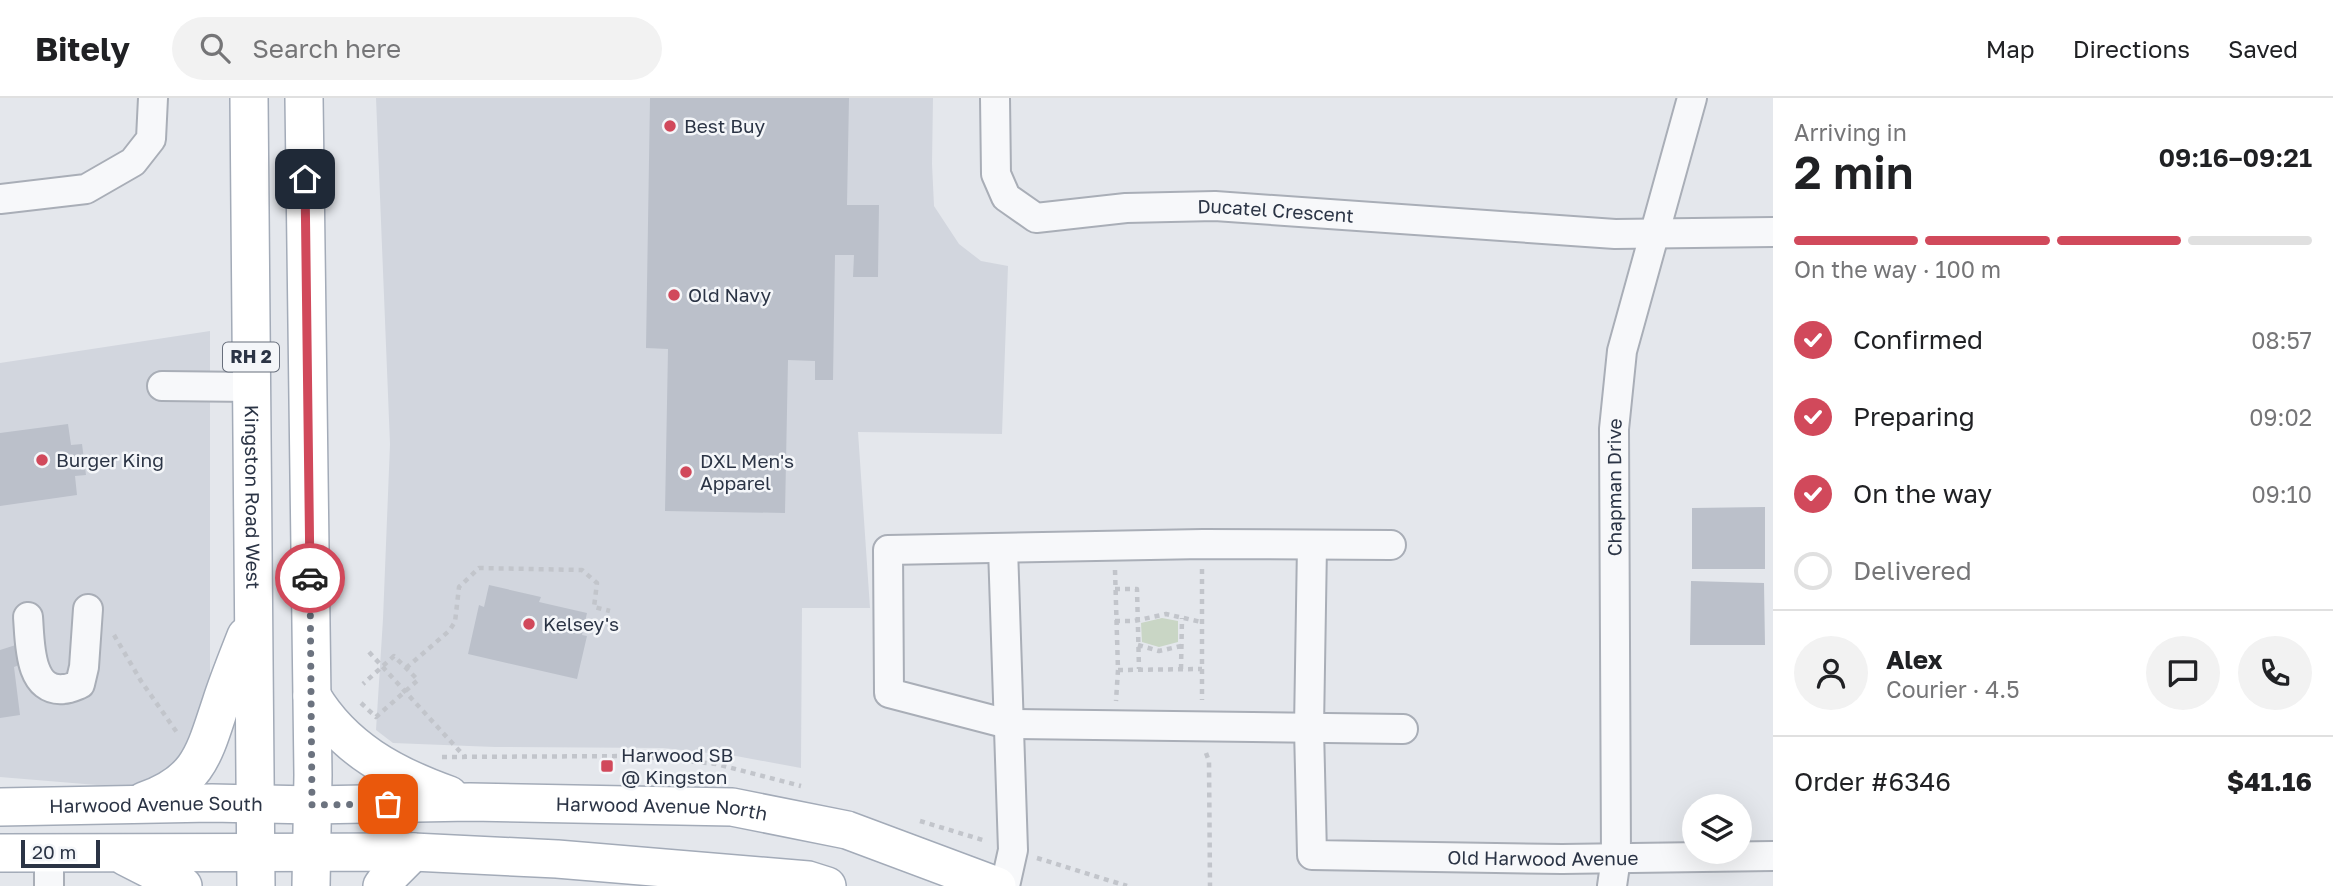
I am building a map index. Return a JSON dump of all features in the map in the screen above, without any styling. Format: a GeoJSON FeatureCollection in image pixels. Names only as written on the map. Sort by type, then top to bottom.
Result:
{"type":"FeatureCollection","features":[{"type":"Feature","properties":{"kind":"main road","name":"Kingston Road West"},"geometry":{"type":"LineString","coordinates":[[249,98],[256,870]]}},
{"type":"Feature","properties":{"kind":"main road","name":"RH 2"},"geometry":{"type":"LineString","coordinates":[[304,98],[312,696],[310,869]]}},
{"type":"Feature","properties":{"kind":"main road"},"geometry":{"type":"LineString","coordinates":[[135,804],[166,794],[189,775],[203,756],[253,615]]}},
{"type":"Feature","properties":{"kind":"main road"},"geometry":{"type":"LineString","coordinates":[[312,696],[322,714],[349,743],[373,760],[410,781],[470,802]]}},
{"type":"Feature","properties":{"kind":"main road","name":"Harwood Avenue North"},"geometry":{"type":"LineString","coordinates":[[312,805],[470,802],[732,807],[847,830],[997,886]]}},
{"type":"Feature","properties":{"kind":"main road","name":"Harwood Avenue South"},"geometry":{"type":"LineString","coordinates":[[0,807],[135,804],[312,805]]}},
{"type":"Feature","properties":{"kind":"main road"},"geometry":{"type":"LineString","coordinates":[[382,886],[413,852]]}},
{"type":"Feature","properties":{"kind":"main road"},"geometry":{"type":"LineString","coordinates":[[0,853],[49,870],[119,853],[256,870],[310,869],[413,852],[557,859],[655,876],[808,880],[827,886]]}},
{"type":"Feature","properties":{"kind":"main road"},"geometry":{"type":"LineString","coordinates":[[119,853],[183,886]]}},
{"type":"Feature","properties":{"kind":"street"},"geometry":{"type":"LineString","coordinates":[[0,199],[86,189],[133,162],[151,139],[153,98]]}},
{"type":"Feature","properties":{"kind":"street","name":"Ducatel Crescent"},"geometry":{"type":"LineString","coordinates":[[995,98],[996,174],[1006,197],[1036,218],[1126,208],[1215,206],[1615,234],[1773,232]]}},
{"type":"Feature","properties":{"kind":"street","name":"Chapman Drive"},"geometry":{"type":"LineString","coordinates":[[1612,886],[1616,858],[1614,429],[1622,351],[1692,98]]}},
{"type":"Feature","properties":{"kind":"street"},"geometry":{"type":"LineString","coordinates":[[162,386],[251,387]]}},
{"type":"Feature","properties":{"kind":"street"},"geometry":{"type":"LineString","coordinates":[[1391,545],[1203,544],[888,550],[889,693],[1008,724],[1404,729]]}},
{"type":"Feature","properties":{"kind":"street"},"geometry":{"type":"LineString","coordinates":[[1309,728],[1312,545]]}},
{"type":"Feature","properties":{"kind":"street"},"geometry":{"type":"LineString","coordinates":[[1003,548],[1013,850],[1006,886]]}},
{"type":"Feature","properties":{"kind":"street"},"geometry":{"type":"LineString","coordinates":[[28,617],[32,660],[38,675],[47,686],[62,690],[80,684],[84,667],[88,609]]}},
{"type":"Feature","properties":{"kind":"street","name":"Old Harwood Avenue"},"geometry":{"type":"LineString","coordinates":[[1309,728],[1312,855],[1562,859],[1773,856]]}},
{"type":"Feature","properties":{"kind":"path"},"geometry":{"type":"LineString","coordinates":[[1202,557],[1202,712]]}},
{"type":"Feature","properties":{"kind":"path"},"geometry":{"type":"LineString","coordinates":[[1114,561],[1118,670],[1115,713]]}},
{"type":"Feature","properties":{"kind":"path"},"geometry":{"type":"LineString","coordinates":[[406,668],[449,631],[455,622],[459,587],[479,568],[582,570],[597,583],[594,607],[610,611]]}},
{"type":"Feature","properties":{"kind":"path"},"geometry":{"type":"LineString","coordinates":[[1115,589],[1137,590],[1139,669]]}},
{"type":"Feature","properties":{"kind":"path"},"geometry":{"type":"LineString","coordinates":[[1115,621],[1166,614],[1202,622]]}},
{"type":"Feature","properties":{"kind":"path"},"geometry":{"type":"LineString","coordinates":[[1181,669],[1182,618]]}},
{"type":"Feature","properties":{"kind":"path"},"geometry":{"type":"LineString","coordinates":[[110,629],[141,681],[179,736]]}},
{"type":"Feature","properties":{"kind":"path"},"geometry":{"type":"LineString","coordinates":[[1138,645],[1159,652],[1181,646]]}},
{"type":"Feature","properties":{"kind":"path"},"geometry":{"type":"LineString","coordinates":[[369,652],[466,758]]}},
{"type":"Feature","properties":{"kind":"path"},"geometry":{"type":"LineString","coordinates":[[360,703],[376,717],[418,681],[394,656],[363,684]]}},
{"type":"Feature","properties":{"kind":"path"},"geometry":{"type":"LineString","coordinates":[[1118,670],[1202,669]]}},
{"type":"Feature","properties":{"kind":"path"},"geometry":{"type":"LineString","coordinates":[[1203,742],[1209,761],[1210,886]]}},
{"type":"Feature","properties":{"kind":"shaded area"},"geometry":{"type":"Polygon","coordinates":[[[376,98],[933,98],[934,206],[959,244],[981,261],[1008,266],[1002,434],[858,432],[870,608],[802,608],[801,768],[736,756],[663,748],[495,747],[393,743],[376,730],[390,444],[376,98]]]}},
{"type":"Feature","properties":{"kind":"shaded area"},"geometry":{"type":"Polygon","coordinates":[[[210,331],[210,699],[183,765],[133,788],[0,777],[0,363],[210,331]]]}},
{"type":"Feature","properties":{"kind":"green space"},"geometry":{"type":"Polygon","coordinates":[[[1162,618],[1178,621],[1178,642],[1159,647],[1142,642],[1141,623],[1162,618]]]}},
{"type":"Feature","properties":{"kind":"building"},"geometry":{"type":"Polygon","coordinates":[[[650,98],[849,98],[847,205],[879,205],[878,277],[853,277],[854,255],[835,255],[833,380],[815,380],[815,361],[788,360],[785,513],[665,511],[668,349],[646,348],[650,98]]]}},
{"type":"Feature","properties":{"kind":"building","name":"Burger King"},"geometry":{"type":"Polygon","coordinates":[[[68,424],[71,445],[82,444],[86,475],[75,476],[77,495],[0,506],[0,433],[68,424]]]}},
{"type":"Feature","properties":{"kind":"building"},"geometry":{"type":"Polygon","coordinates":[[[1765,507],[1765,569],[1692,569],[1692,508],[1765,507]]]}},
{"type":"Feature","properties":{"kind":"building"},"geometry":{"type":"Polygon","coordinates":[[[1691,581],[1764,583],[1765,645],[1690,645],[1691,581]]]}},
{"type":"Feature","properties":{"kind":"building","name":"Kelsey's"},"geometry":{"type":"Polygon","coordinates":[[[489,585],[541,597],[539,602],[587,613],[582,635],[587,636],[577,679],[468,654],[479,605],[484,607],[489,585]]]}},
{"type":"Feature","properties":{"kind":"building"},"geometry":{"type":"Polygon","coordinates":[[[22,643],[29,661],[14,667],[20,715],[0,718],[0,650],[22,643]]]}},
{"type":"Feature","properties":{"kind":"way so far"},"geometry":{"type":"LineString","coordinates":[[310,578],[312,805],[388,804]]}},
{"type":"Feature","properties":{"kind":"place","name":"Best Buy"},"geometry":{"type":"Point","coordinates":[670,126]}},
{"type":"Feature","properties":{"kind":"place","name":"Old Navy"},"geometry":{"type":"Point","coordinates":[674,295]}},
{"type":"Feature","properties":{"kind":"place","name":"Burger King"},"geometry":{"type":"Point","coordinates":[42,460]}},
{"type":"Feature","properties":{"kind":"place","name":"DXL Men's Apparel"},"geometry":{"type":"Point","coordinates":[686,472]}},
{"type":"Feature","properties":{"kind":"place","name":"Kelsey's"},"geometry":{"type":"Point","coordinates":[529,624]}},
{"type":"Feature","properties":{"kind":"place","name":"Harwood SB @ Kingston"},"geometry":{"type":"Point","coordinates":[607,766]}},
{"type":"Feature","properties":{"kind":"route"},"geometry":{"type":"LineString","coordinates":[[305,179],[310,578]]}}]}
